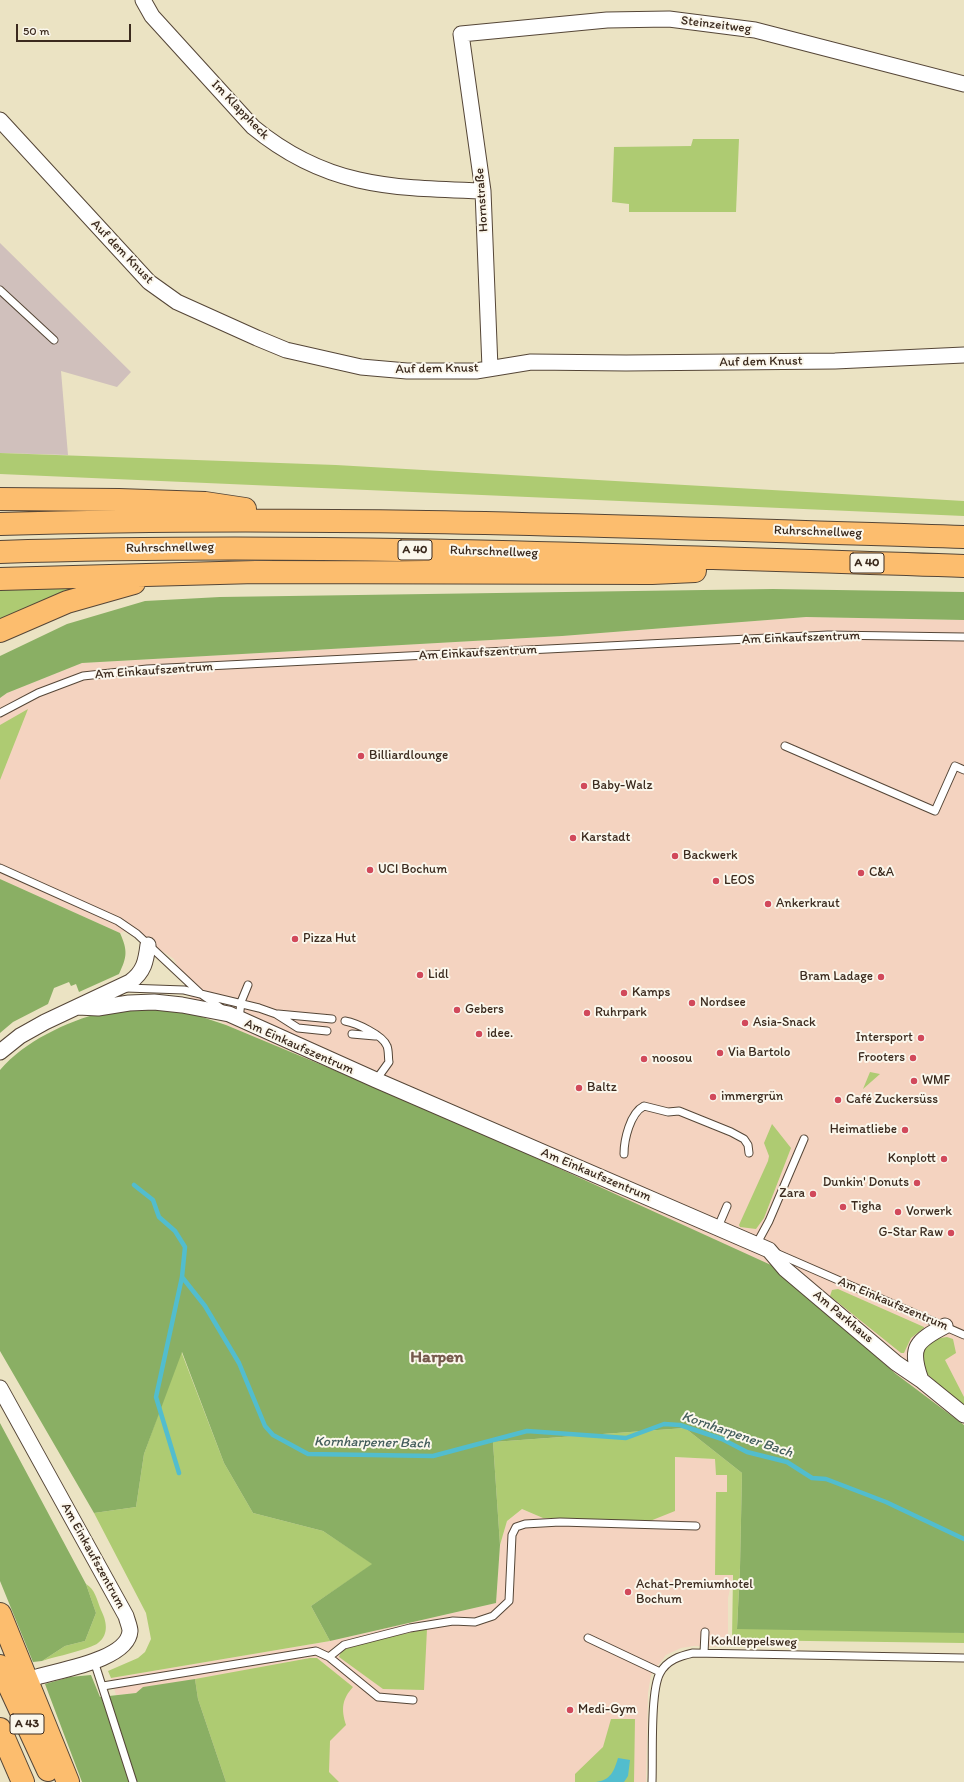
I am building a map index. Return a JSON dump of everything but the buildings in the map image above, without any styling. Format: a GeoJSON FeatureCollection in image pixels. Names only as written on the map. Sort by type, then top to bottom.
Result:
{"type":"FeatureCollection","features":[{"type":"Feature","properties":{"kind":"highway"},"geometry":{"type":"LineString","coordinates":[[0,499],[119,500],[205,503],[292,518],[314,520]]}},
{"type":"Feature","properties":{"kind":"highway","name":"Ruhrschnellweg"},"geometry":{"type":"LineString","coordinates":[[0,524],[158,520],[314,520],[504,523],[964,537]]}},
{"type":"Feature","properties":{"kind":"highway","name":"Ruhrschnellweg"},"geometry":{"type":"LineString","coordinates":[[0,552],[180,548],[325,548],[964,566]]}},
{"type":"Feature","properties":{"kind":"highway"},"geometry":{"type":"LineString","coordinates":[[0,579],[205,573],[652,573],[830,562]]}},
{"type":"Feature","properties":{"kind":"highway"},"geometry":{"type":"LineString","coordinates":[[0,631],[67,602],[99,592],[155,579],[205,573]]}},
{"type":"Feature","properties":{"kind":"highway"},"geometry":{"type":"LineString","coordinates":[[0,1614],[68,1782]]}},
{"type":"Feature","properties":{"kind":"highway","name":"A 43"},"geometry":{"type":"LineString","coordinates":[[0,1666],[53,1782]]}},
{"type":"Feature","properties":{"kind":"highway","name":"A 43"},"geometry":{"type":"LineString","coordinates":[[0,1730],[5,1746],[24,1782]]}},
{"type":"Feature","properties":{"kind":"street","name":"Im Klappheck"},"geometry":{"type":"LineString","coordinates":[[143,0],[152,16],[253,127],[271,142],[303,160],[338,175],[376,185],[405,189],[483,191]]}},
{"type":"Feature","properties":{"kind":"street","name":"Steinzeitweg"},"geometry":{"type":"LineString","coordinates":[[461,34],[607,20],[670,20],[755,30],[964,84]]}},
{"type":"Feature","properties":{"kind":"street","name":"Hornstraße"},"geometry":{"type":"LineString","coordinates":[[461,34],[483,191],[490,368]]}},
{"type":"Feature","properties":{"kind":"street","name":"Auf dem Knust"},"geometry":{"type":"LineString","coordinates":[[0,120],[125,258],[149,282],[177,302],[286,350],[317,358],[361,368],[407,371],[476,371],[531,362],[828,362],[964,355]]}},
{"type":"Feature","properties":{"kind":"street"},"geometry":{"type":"LineString","coordinates":[[0,1052],[20,1036],[70,1007],[96,996],[137,983],[146,959],[148,945]]}},
{"type":"Feature","properties":{"kind":"street","name":"Am Einkaufszentrum"},"geometry":{"type":"LineString","coordinates":[[70,1007],[98,1008],[140,1002],[182,1005],[234,1017],[762,1247]]}},
{"type":"Feature","properties":{"kind":"street","name":"Am Parkhaus"},"geometry":{"type":"LineString","coordinates":[[762,1247],[785,1269],[896,1363],[964,1415]]}},
{"type":"Feature","properties":{"kind":"street"},"geometry":{"type":"LineString","coordinates":[[920,1380],[914,1355],[918,1344],[927,1335],[945,1326]]}},
{"type":"Feature","properties":{"kind":"street","name":"Am Einkaufszentrum"},"geometry":{"type":"LineString","coordinates":[[0,1388],[126,1616],[130,1631],[123,1646],[110,1655],[37,1677]]}},
{"type":"Feature","properties":{"kind":"lane"},"geometry":{"type":"LineString","coordinates":[[0,290],[54,340]]}},
{"type":"Feature","properties":{"kind":"lane","name":"Am Einkaufszentrum"},"geometry":{"type":"LineString","coordinates":[[0,713],[38,693],[83,676],[140,670],[820,636],[964,637]]}},
{"type":"Feature","properties":{"kind":"lane"},"geometry":{"type":"LineString","coordinates":[[785,746],[935,810],[955,766],[964,770]]}},
{"type":"Feature","properties":{"kind":"lane","name":"Am Einkaufszentrum"},"geometry":{"type":"LineString","coordinates":[[0,868],[118,921],[137,934],[201,994],[234,1017]]}},
{"type":"Feature","properties":{"kind":"lane"},"geometry":{"type":"LineString","coordinates":[[140,1002],[137,983],[184,990],[241,1002],[276,1014],[298,1028],[327,1031]]}},
{"type":"Feature","properties":{"kind":"lane"},"geometry":{"type":"LineString","coordinates":[[234,1017],[248,985]]}},
{"type":"Feature","properties":{"kind":"lane"},"geometry":{"type":"LineString","coordinates":[[276,1014],[332,1019]]}},
{"type":"Feature","properties":{"kind":"lane"},"geometry":{"type":"LineString","coordinates":[[345,1021],[357,1024],[377,1036],[387,1046],[389,1062],[376,1080]]}},
{"type":"Feature","properties":{"kind":"lane"},"geometry":{"type":"LineString","coordinates":[[352,1034],[377,1036]]}},
{"type":"Feature","properties":{"kind":"lane"},"geometry":{"type":"LineString","coordinates":[[624,1154],[624,1140],[636,1113],[644,1106],[668,1112],[679,1111],[731,1132],[744,1139],[748,1145],[749,1153]]}},
{"type":"Feature","properties":{"kind":"lane"},"geometry":{"type":"LineString","coordinates":[[762,1247],[769,1221],[804,1139]]}},
{"type":"Feature","properties":{"kind":"lane"},"geometry":{"type":"LineString","coordinates":[[718,1227],[726,1206]]}},
{"type":"Feature","properties":{"kind":"lane","name":"Am Einkaufszentrum"},"geometry":{"type":"LineString","coordinates":[[762,1247],[964,1335]]}},
{"type":"Feature","properties":{"kind":"lane"},"geometry":{"type":"LineString","coordinates":[[329,1656],[344,1645],[410,1628],[453,1621],[475,1622],[493,1616],[509,1601],[512,1535],[516,1527],[525,1524],[560,1522],[696,1526]]}},
{"type":"Feature","properties":{"kind":"lane"},"geometry":{"type":"LineString","coordinates":[[704,1653],[705,1632]]}},
{"type":"Feature","properties":{"kind":"lane"},"geometry":{"type":"LineString","coordinates":[[588,1638],[660,1672],[654,1687],[652,1782]]}},
{"type":"Feature","properties":{"kind":"lane"},"geometry":{"type":"LineString","coordinates":[[103,1686],[316,1651],[329,1656],[378,1697],[413,1700]]}},
{"type":"Feature","properties":{"kind":"lane","name":"Kohlleppelsweg"},"geometry":{"type":"LineString","coordinates":[[660,1672],[673,1660],[680,1656],[693,1653],[964,1658]]}},
{"type":"Feature","properties":{"kind":"lane"},"geometry":{"type":"LineString","coordinates":[[94,1661],[133,1782]]}},
{"type":"Feature","properties":{"kind":"shaded area"},"geometry":{"type":"Polygon","coordinates":[[[0,243],[131,372],[117,387],[61,371],[68,455],[0,453],[0,243]]]}},
{"type":"Feature","properties":{"kind":"shaded area","name":"Ruhrpark"},"geometry":{"type":"Polygon","coordinates":[[[806,617],[964,620],[964,1425],[896,1374],[442,1115],[226,1025],[194,1002],[189,995],[174,959],[150,943],[124,931],[120,933],[0,879],[0,698],[7,693],[82,663],[562,636],[806,617]]]}},
{"type":"Feature","properties":{"kind":"shaded area"},"geometry":{"type":"Polygon","coordinates":[[[675,1457],[715,1459],[727,1474],[733,1575],[728,1598],[728,1634],[716,1647],[694,1646],[681,1648],[666,1655],[651,1675],[648,1693],[646,1782],[226,1782],[198,1699],[195,1679],[136,1693],[116,1695],[111,1678],[330,1641],[496,1603],[500,1545],[507,1521],[522,1509],[543,1518],[675,1482],[675,1457]]]}},
{"type":"Feature","properties":{"kind":"green space"},"geometry":{"type":"Polygon","coordinates":[[[693,139],[739,139],[736,212],[629,212],[629,204],[612,202],[614,147],[691,146],[693,139]]]}},
{"type":"Feature","properties":{"kind":"green space"},"geometry":{"type":"Polygon","coordinates":[[[0,453],[336,465],[964,501],[964,516],[0,474],[0,453]]]}},
{"type":"Feature","properties":{"kind":"green space"},"geometry":{"type":"Polygon","coordinates":[[[86,587],[0,624],[0,590],[86,587]]]}},
{"type":"Feature","properties":{"kind":"green space"},"geometry":{"type":"Polygon","coordinates":[[[773,589],[964,592],[964,620],[806,617],[562,636],[82,663],[7,693],[0,698],[0,656],[67,624],[145,601],[220,597],[773,589]]]}},
{"type":"Feature","properties":{"kind":"green space"},"geometry":{"type":"Polygon","coordinates":[[[28,709],[0,780],[0,725],[28,709]]]}},
{"type":"Feature","properties":{"kind":"green space"},"geometry":{"type":"Polygon","coordinates":[[[0,879],[120,933],[126,954],[119,974],[79,992],[76,984],[71,986],[69,982],[54,988],[48,1004],[13,1022],[0,1033],[0,879]]]}},
{"type":"Feature","properties":{"kind":"green space"},"geometry":{"type":"Polygon","coordinates":[[[149,1008],[187,1012],[226,1025],[442,1115],[771,1265],[896,1374],[964,1425],[964,1633],[737,1629],[742,1473],[685,1428],[493,1442],[500,1545],[496,1603],[330,1641],[311,1606],[372,1564],[323,1531],[253,1513],[224,1463],[182,1352],[144,1454],[136,1507],[94,1513],[0,1351],[0,1070],[21,1050],[47,1034],[75,1021],[89,1016],[120,1009],[149,1008]]]}},
{"type":"Feature","properties":{"kind":"green space"},"geometry":{"type":"Polygon","coordinates":[[[870,1072],[880,1074],[863,1089],[870,1072]]]}},
{"type":"Feature","properties":{"kind":"green space"},"geometry":{"type":"Polygon","coordinates":[[[772,1124],[791,1148],[764,1218],[756,1229],[740,1227],[739,1225],[768,1161],[769,1156],[764,1143],[772,1124]]]}},
{"type":"Feature","properties":{"kind":"green space"},"geometry":{"type":"Polygon","coordinates":[[[838,1289],[924,1328],[911,1338],[904,1353],[901,1353],[830,1296],[832,1290],[838,1289]]]}},
{"type":"Feature","properties":{"kind":"green space"},"geometry":{"type":"Polygon","coordinates":[[[947,1337],[953,1339],[956,1353],[945,1360],[964,1397],[964,1406],[927,1374],[923,1368],[922,1355],[928,1345],[940,1338],[947,1337]]]}},
{"type":"Feature","properties":{"kind":"green space"},"geometry":{"type":"Polygon","coordinates":[[[181,1351],[224,1463],[253,1513],[323,1531],[373,1564],[311,1606],[330,1641],[111,1678],[108,1671],[138,1658],[145,1652],[151,1639],[146,1613],[94,1513],[136,1507],[144,1454],[181,1351]]]}},
{"type":"Feature","properties":{"kind":"green space"},"geometry":{"type":"Polygon","coordinates":[[[0,1423],[86,1584],[96,1613],[85,1641],[65,1646],[42,1661],[33,1662],[0,1581],[0,1423]]]}},
{"type":"Feature","properties":{"kind":"green space"},"geometry":{"type":"Polygon","coordinates":[[[685,1428],[742,1473],[737,1628],[936,1631],[964,1633],[964,1643],[732,1640],[733,1575],[715,1575],[716,1492],[727,1492],[727,1475],[716,1475],[715,1459],[675,1457],[675,1511],[650,1521],[543,1518],[522,1509],[507,1521],[500,1545],[493,1442],[685,1428]]]}},
{"type":"Feature","properties":{"kind":"green space"},"geometry":{"type":"Polygon","coordinates":[[[86,1584],[94,1592],[104,1618],[106,1631],[102,1639],[94,1645],[42,1661],[65,1646],[85,1641],[96,1613],[86,1584]]]}},
{"type":"Feature","properties":{"kind":"green space"},"geometry":{"type":"Polygon","coordinates":[[[427,1629],[424,1690],[383,1689],[339,1657],[341,1652],[345,1649],[380,1639],[427,1629]]]}},
{"type":"Feature","properties":{"kind":"green space"},"geometry":{"type":"Polygon","coordinates":[[[317,1658],[353,1687],[349,1691],[343,1709],[346,1725],[330,1741],[329,1772],[339,1782],[226,1782],[198,1699],[195,1679],[317,1658]]]}},
{"type":"Feature","properties":{"kind":"green space"},"geometry":{"type":"Polygon","coordinates":[[[91,1675],[100,1697],[136,1693],[143,1687],[195,1679],[198,1699],[226,1782],[82,1782],[45,1684],[70,1677],[91,1675]]]}},
{"type":"Feature","properties":{"kind":"green space"},"geometry":{"type":"Polygon","coordinates":[[[611,1719],[635,1719],[634,1782],[575,1782],[575,1774],[603,1747],[611,1719]]]}},
{"type":"Feature","properties":{"kind":"water"},"geometry":{"type":"Polygon","coordinates":[[[618,1758],[630,1760],[628,1776],[624,1782],[596,1782],[605,1779],[611,1774],[618,1758]]]}},
{"type":"Feature","properties":{"kind":"waterway"},"geometry":{"type":"LineString","coordinates":[[134,1185],[153,1200],[159,1217],[175,1231],[185,1247],[182,1277],[156,1397],[179,1473]]}},
{"type":"Feature","properties":{"kind":"waterway","name":"Kornharpener Bach"},"geometry":{"type":"LineString","coordinates":[[182,1277],[205,1306],[239,1363],[265,1426],[273,1435],[308,1454],[433,1456],[527,1431],[626,1438],[664,1424],[680,1425],[722,1439],[747,1452],[787,1462],[812,1478],[826,1479],[886,1502],[964,1539]]}},
{"type":"Feature","properties":{"kind":"place","name":"Billiardlounge"},"geometry":{"type":"Point","coordinates":[361,756]}},
{"type":"Feature","properties":{"kind":"place","name":"Baby-Walz"},"geometry":{"type":"Point","coordinates":[584,786]}},
{"type":"Feature","properties":{"kind":"place","name":"Karstadt"},"geometry":{"type":"Point","coordinates":[573,838]}},
{"type":"Feature","properties":{"kind":"place","name":"Backwerk"},"geometry":{"type":"Point","coordinates":[675,856]}},
{"type":"Feature","properties":{"kind":"place","name":"UCI Bochum"},"geometry":{"type":"Point","coordinates":[370,870]}},
{"type":"Feature","properties":{"kind":"place","name":"C&A"},"geometry":{"type":"Point","coordinates":[861,873]}},
{"type":"Feature","properties":{"kind":"place","name":"LEOS"},"geometry":{"type":"Point","coordinates":[716,881]}},
{"type":"Feature","properties":{"kind":"place","name":"Ankerkraut"},"geometry":{"type":"Point","coordinates":[768,904]}},
{"type":"Feature","properties":{"kind":"place","name":"Pizza Hut"},"geometry":{"type":"Point","coordinates":[295,939]}},
{"type":"Feature","properties":{"kind":"place","name":"Lidl"},"geometry":{"type":"Point","coordinates":[420,975]}},
{"type":"Feature","properties":{"kind":"place","name":"Bram Ladage"},"geometry":{"type":"Point","coordinates":[881,977]}},
{"type":"Feature","properties":{"kind":"place","name":"Kamps"},"geometry":{"type":"Point","coordinates":[624,993]}},
{"type":"Feature","properties":{"kind":"place","name":"Nordsee"},"geometry":{"type":"Point","coordinates":[692,1003]}},
{"type":"Feature","properties":{"kind":"place","name":"Gebers"},"geometry":{"type":"Point","coordinates":[457,1010]}},
{"type":"Feature","properties":{"kind":"place","name":"Ruhrpark"},"geometry":{"type":"Point","coordinates":[587,1013]}},
{"type":"Feature","properties":{"kind":"place","name":"Asia-Snack"},"geometry":{"type":"Point","coordinates":[745,1023]}},
{"type":"Feature","properties":{"kind":"place","name":"idee."},"geometry":{"type":"Point","coordinates":[479,1034]}},
{"type":"Feature","properties":{"kind":"place","name":"Intersport"},"geometry":{"type":"Point","coordinates":[921,1038]}},
{"type":"Feature","properties":{"kind":"place","name":"Via Bartolo"},"geometry":{"type":"Point","coordinates":[720,1053]}},
{"type":"Feature","properties":{"kind":"place","name":"Frooters"},"geometry":{"type":"Point","coordinates":[913,1058]}},
{"type":"Feature","properties":{"kind":"place","name":"noosou"},"geometry":{"type":"Point","coordinates":[644,1059]}},
{"type":"Feature","properties":{"kind":"place","name":"WMF"},"geometry":{"type":"Point","coordinates":[914,1081]}},
{"type":"Feature","properties":{"kind":"place","name":"Baltz"},"geometry":{"type":"Point","coordinates":[579,1088]}},
{"type":"Feature","properties":{"kind":"place","name":"immergrün"},"geometry":{"type":"Point","coordinates":[713,1097]}},
{"type":"Feature","properties":{"kind":"place","name":"Café Zuckersüss"},"geometry":{"type":"Point","coordinates":[838,1100]}},
{"type":"Feature","properties":{"kind":"place","name":"Heimatliebe"},"geometry":{"type":"Point","coordinates":[905,1130]}},
{"type":"Feature","properties":{"kind":"place","name":"Konplott"},"geometry":{"type":"Point","coordinates":[944,1159]}},
{"type":"Feature","properties":{"kind":"place","name":"Dunkin' Donuts"},"geometry":{"type":"Point","coordinates":[917,1183]}},
{"type":"Feature","properties":{"kind":"place","name":"Zara"},"geometry":{"type":"Point","coordinates":[813,1194]}},
{"type":"Feature","properties":{"kind":"place","name":"Tigha"},"geometry":{"type":"Point","coordinates":[843,1207]}},
{"type":"Feature","properties":{"kind":"place","name":"Vorwerk"},"geometry":{"type":"Point","coordinates":[898,1212]}},
{"type":"Feature","properties":{"kind":"place","name":"G-Star Raw"},"geometry":{"type":"Point","coordinates":[951,1233]}},
{"type":"Feature","properties":{"kind":"place","name":"Achat-Premiumhotel Bochum"},"geometry":{"type":"Point","coordinates":[628,1592]}},
{"type":"Feature","properties":{"kind":"place","name":"Medi-Gym"},"geometry":{"type":"Point","coordinates":[570,1710]}},
{"type":"Feature","properties":{"kind":"district","name":"Harpen"},"geometry":{"type":"Point","coordinates":[437,1358]}}]}
